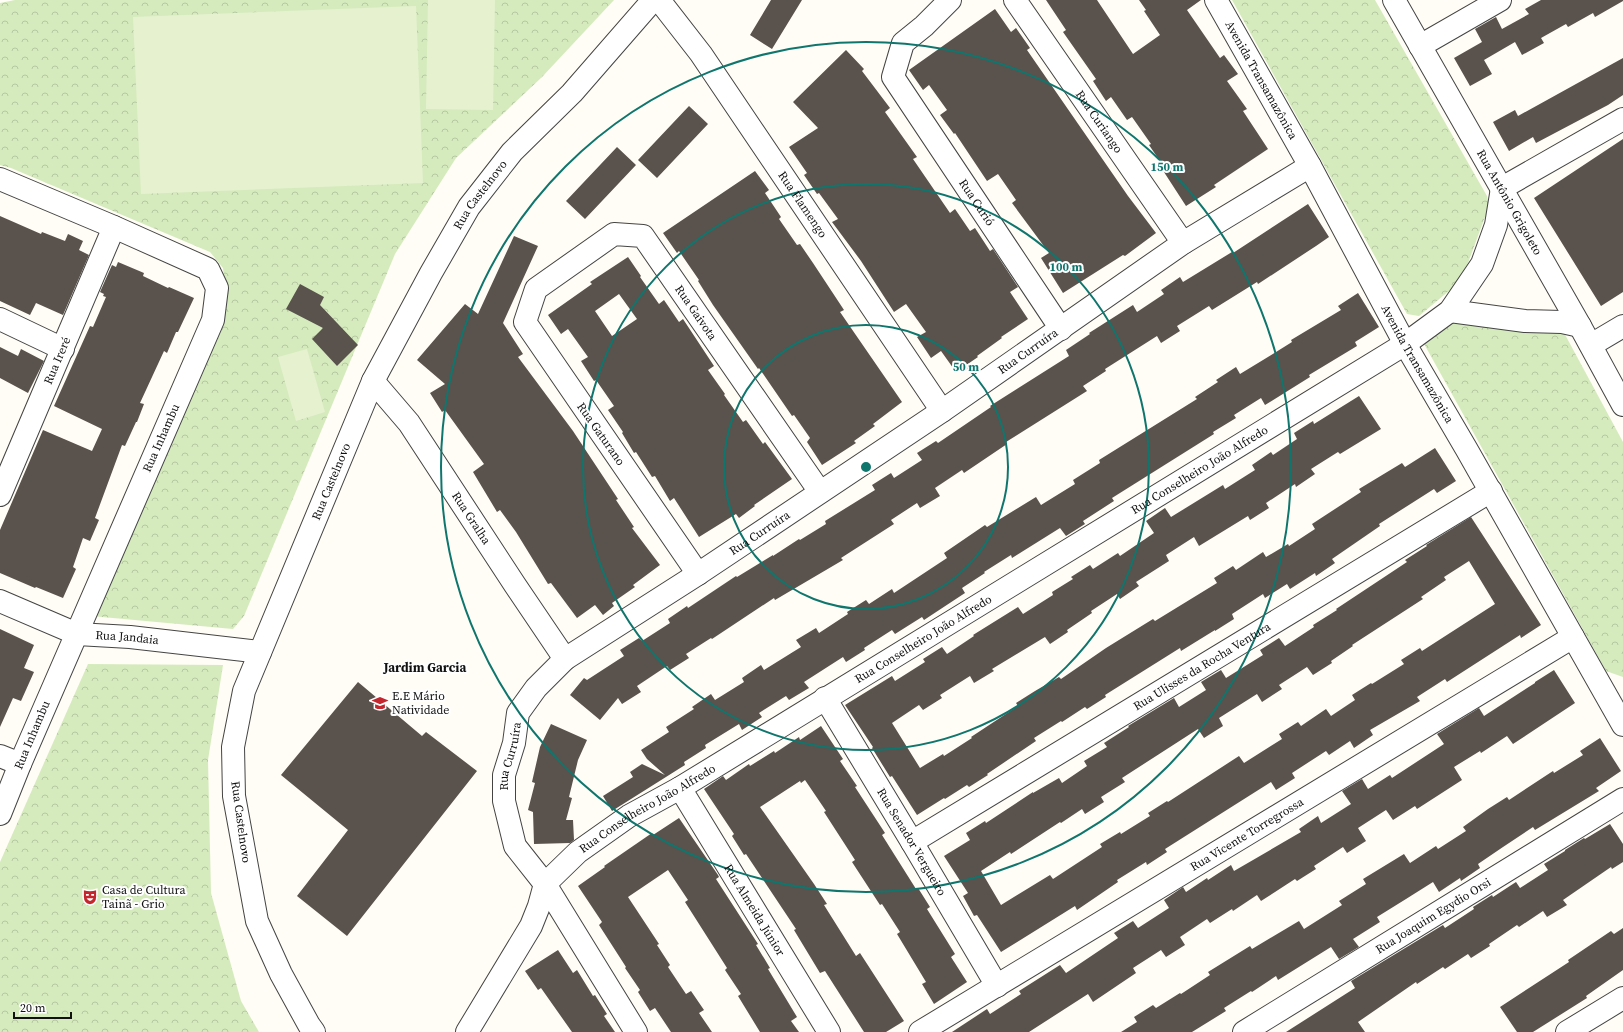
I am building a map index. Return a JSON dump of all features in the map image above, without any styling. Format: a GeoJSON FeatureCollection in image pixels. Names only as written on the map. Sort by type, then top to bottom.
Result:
{"type":"FeatureCollection","features":[{"type":"Feature","properties":{"kind":"street","name":"Rua Castelnovo"},"geometry":{"type":"LineString","coordinates":[[314,1032],[281,974],[257,921],[234,796],[233,747],[244,691],[373,381],[431,273],[469,207],[512,152],[572,93],[653,0]]}},
{"type":"Feature","properties":{"kind":"street","name":"Rua Flamengo"},"geometry":{"type":"LineString","coordinates":[[659,0],[702,54],[942,411]]}},
{"type":"Feature","properties":{"kind":"street","name":"Rua Curió"},"geometry":{"type":"LineString","coordinates":[[950,0],[924,26],[903,44],[893,76],[1061,329]]}},
{"type":"Feature","properties":{"kind":"street","name":"Rua Curiango"},"geometry":{"type":"LineString","coordinates":[[1015,0],[1183,243]]}},
{"type":"Feature","properties":{"kind":"street","name":"Avenida Transamazônica"},"geometry":{"type":"LineString","coordinates":[[1216,0],[1310,166],[1405,344],[1491,491],[1573,637],[1618,703],[1623,725]]}},
{"type":"Feature","properties":{"kind":"street","name":"Rua Antônio Grigoleto"},"geometry":{"type":"LineString","coordinates":[[1394,0],[1591,345],[1623,405]]}},
{"type":"Feature","properties":{"kind":"street"},"geometry":{"type":"LineString","coordinates":[[1420,46],[1500,0]]}},
{"type":"Feature","properties":{"kind":"street"},"geometry":{"type":"LineString","coordinates":[[1502,188],[1623,119]]}},
{"type":"Feature","properties":{"kind":"street","name":"Rua Curruíra"},"geometry":{"type":"LineString","coordinates":[[636,1032],[545,884],[515,846],[504,801],[504,775],[514,743],[518,713],[536,688],[565,659],[698,574],[942,411],[1183,243],[1310,166]]}},
{"type":"Feature","properties":{"kind":"street","name":"Rua Inhambu"},"geometry":{"type":"LineString","coordinates":[[0,179],[114,227],[208,269],[218,288],[213,320],[76,634],[0,814]]}},
{"type":"Feature","properties":{"kind":"street","name":"Rua Conselheiro João Alfredo"},"geometry":{"type":"LineString","coordinates":[[545,884],[578,852],[629,816],[680,788],[1405,344],[1450,311],[1482,264],[1496,225],[1502,188]]}},
{"type":"Feature","properties":{"kind":"street","name":"Rua Ireré"},"geometry":{"type":"LineString","coordinates":[[2,482],[63,349],[114,227]]}},
{"type":"Feature","properties":{"kind":"street","name":"Rua Gaivota"},"geometry":{"type":"LineString","coordinates":[[536,289],[614,234],[643,236],[820,492]]}},
{"type":"Feature","properties":{"kind":"street","name":"Rua Gaturano"},"geometry":{"type":"LineString","coordinates":[[536,289],[524,322],[698,574]]}},
{"type":"Feature","properties":{"kind":"street"},"geometry":{"type":"LineString","coordinates":[[1450,311],[1525,321],[1562,322],[1580,326]]}},
{"type":"Feature","properties":{"kind":"street"},"geometry":{"type":"LineString","coordinates":[[0,319],[63,349]]}},
{"type":"Feature","properties":{"kind":"street"},"geometry":{"type":"LineString","coordinates":[[1591,345],[1623,326]]}},
{"type":"Feature","properties":{"kind":"street","name":"Rua Gralha"},"geometry":{"type":"LineString","coordinates":[[373,381],[409,423],[565,659]]}},
{"type":"Feature","properties":{"kind":"street","name":"Rua Ulisses da Rocha Ventura"},"geometry":{"type":"LineString","coordinates":[[912,842],[1491,491]]}},
{"type":"Feature","properties":{"kind":"street","name":"Rua Jandaia"},"geometry":{"type":"LineString","coordinates":[[0,601],[76,634],[130,637],[260,652]]}},
{"type":"Feature","properties":{"kind":"street","name":"Rua Vicente Torregrossa"},"geometry":{"type":"LineString","coordinates":[[920,1032],[1573,637]]}},
{"type":"Feature","properties":{"kind":"street","name":"Rua Senador Vergueiro"},"geometry":{"type":"LineString","coordinates":[[825,698],[997,986]]}},
{"type":"Feature","properties":{"kind":"street"},"geometry":{"type":"LineString","coordinates":[[0,756],[20,764]]}},
{"type":"Feature","properties":{"kind":"street","name":"Rua Almeida Júnior"},"geometry":{"type":"LineString","coordinates":[[680,788],[829,1032]]}},
{"type":"Feature","properties":{"kind":"street","name":"Rua Joaquim Egydio Orsi"},"geometry":{"type":"LineString","coordinates":[[1244,1032],[1623,799]]}},
{"type":"Feature","properties":{"kind":"street"},"geometry":{"type":"LineString","coordinates":[[467,1032],[531,926],[539,906],[545,884]]}},
{"type":"Feature","properties":{"kind":"street"},"geometry":{"type":"LineString","coordinates":[[1567,1032],[1623,998]]}},
{"type":"Feature","properties":{"kind":"green space"},"geometry":{"type":"Polygon","coordinates":[[[15,0],[614,0],[542,77],[456,158],[395,254],[244,616],[233,629],[91,616],[226,296],[223,268],[210,252],[11,168],[0,165],[0,3],[15,0]]]}},
{"type":"Feature","properties":{"kind":"green space"},"geometry":{"type":"Polygon","coordinates":[[[428,0],[495,0],[493,110],[426,109],[428,0]]]}},
{"type":"Feature","properties":{"kind":"green space"},"geometry":{"type":"Polygon","coordinates":[[[1232,0],[1375,0],[1487,196],[1489,206],[1468,263],[1456,285],[1419,316],[1407,314],[1232,0]]]}},
{"type":"Feature","properties":{"kind":"green space"},"geometry":{"type":"Polygon","coordinates":[[[416,6],[423,183],[141,194],[133,17],[416,6]]]}},
{"type":"Feature","properties":{"kind":"green space"},"geometry":{"type":"Polygon","coordinates":[[[1457,320],[1562,329],[1623,442],[1623,677],[1606,671],[1423,342],[1457,320]]]}},
{"type":"Feature","properties":{"kind":"green space"},"geometry":{"type":"Polygon","coordinates":[[[307,349],[325,412],[296,421],[278,357],[307,349]]]}},
{"type":"Feature","properties":{"kind":"green space"},"geometry":{"type":"Polygon","coordinates":[[[88,664],[223,665],[208,760],[211,893],[241,1001],[259,1032],[0,1032],[0,862],[88,664]]]}},
{"type":"Feature","properties":{"kind":"building"},"geometry":{"type":"Polygon","coordinates":[[[771,0],[802,0],[772,49],[750,35],[771,0]]]}},
{"type":"Feature","properties":{"kind":"building"},"geometry":{"type":"Polygon","coordinates":[[[1046,0],[1097,0],[1133,54],[1160,35],[1144,11],[1146,10],[1139,0],[1201,0],[1187,10],[1220,58],[1224,55],[1238,74],[1227,81],[1247,109],[1243,111],[1268,149],[1214,185],[1216,187],[1186,206],[1162,169],[1164,167],[1149,145],[1151,144],[1132,117],[1127,120],[1111,97],[1106,101],[1093,81],[1096,79],[1063,32],[1066,30],[1046,0]]]}},
{"type":"Feature","properties":{"kind":"building"},"geometry":{"type":"Polygon","coordinates":[[[1541,0],[1623,1],[1595,17],[1593,13],[1568,27],[1566,24],[1541,38],[1544,43],[1522,55],[1515,42],[1484,60],[1492,74],[1470,86],[1454,58],[1482,42],[1475,29],[1496,17],[1502,29],[1529,14],[1525,9],[1541,0]]]}},
{"type":"Feature","properties":{"kind":"building"},"geometry":{"type":"Polygon","coordinates":[[[995,9],[1011,32],[1016,28],[1030,48],[1027,50],[1128,196],[1156,233],[1125,256],[1123,255],[1063,293],[1041,258],[1049,253],[1012,203],[1016,200],[998,174],[987,181],[955,133],[954,134],[940,115],[947,110],[929,85],[923,90],[909,70],[995,9]]]}},
{"type":"Feature","properties":{"kind":"building"},"geometry":{"type":"Polygon","coordinates":[[[846,50],[864,69],[862,71],[890,108],[885,112],[917,157],[913,159],[950,213],[955,209],[970,231],[975,228],[990,251],[993,249],[1018,287],[1010,292],[1028,319],[1001,337],[1002,338],[977,356],[978,357],[956,372],[941,351],[931,358],[917,337],[926,332],[906,304],[894,312],[861,261],[832,222],[838,219],[819,193],[817,194],[804,175],[807,173],[789,147],[818,128],[793,102],[846,50]]]}},
{"type":"Feature","properties":{"kind":"building"},"geometry":{"type":"Polygon","coordinates":[[[1623,58],[1623,95],[1608,105],[1536,143],[1533,137],[1509,151],[1493,122],[1515,110],[1518,116],[1623,58]]]}},
{"type":"Feature","properties":{"kind":"building"},"geometry":{"type":"Polygon","coordinates":[[[689,106],[708,124],[657,178],[638,160],[689,106]]]}},
{"type":"Feature","properties":{"kind":"building"},"geometry":{"type":"Polygon","coordinates":[[[1623,139],[1623,292],[1601,306],[1534,198],[1623,139]]]}},
{"type":"Feature","properties":{"kind":"building"},"geometry":{"type":"Polygon","coordinates":[[[617,147],[636,165],[585,219],[566,201],[617,147]]]}},
{"type":"Feature","properties":{"kind":"building"},"geometry":{"type":"Polygon","coordinates":[[[755,171],[769,190],[765,193],[781,217],[779,219],[797,245],[800,244],[813,263],[844,310],[840,312],[902,402],[873,424],[875,426],[854,441],[856,443],[822,465],[807,442],[810,438],[794,415],[792,416],[713,305],[698,281],[699,280],[679,251],[677,253],[663,233],[755,171]]]}},
{"type":"Feature","properties":{"kind":"building"},"geometry":{"type":"Polygon","coordinates":[[[1308,204],[1329,237],[1316,246],[1258,284],[1257,282],[1212,310],[1209,306],[1177,326],[1180,331],[1161,343],[1157,336],[1105,369],[1106,371],[1083,386],[1087,391],[1006,442],[1007,444],[964,473],[962,470],[935,488],[940,496],[920,508],[917,503],[891,520],[894,524],[841,558],[843,560],[775,600],[774,598],[712,639],[711,638],[686,654],[689,658],[670,670],[667,666],[637,686],[641,692],[622,704],[618,698],[600,720],[570,695],[584,678],[587,680],[624,656],[620,650],[639,638],[642,641],[670,623],[668,619],[687,606],[688,608],[736,576],[737,577],[826,524],[825,521],[875,490],[872,485],[891,473],[894,478],[922,460],[917,453],[936,441],[938,443],[991,407],[990,406],[1069,356],[1066,350],[1090,334],[1089,333],[1133,305],[1137,312],[1164,294],[1161,290],[1180,277],[1183,282],[1232,252],[1233,253],[1308,204]]]}},
{"type":"Feature","properties":{"kind":"building"},"geometry":{"type":"Polygon","coordinates":[[[0,216],[41,234],[42,232],[65,241],[68,234],[83,241],[79,250],[89,255],[63,315],[36,303],[30,315],[0,301],[0,216]]]}},
{"type":"Feature","properties":{"kind":"building"},"geometry":{"type":"Polygon","coordinates":[[[514,236],[538,246],[503,323],[523,354],[518,357],[573,431],[618,499],[616,500],[634,527],[632,528],[660,565],[633,585],[635,587],[612,603],[614,606],[603,615],[595,605],[577,618],[551,583],[548,584],[516,532],[500,510],[497,512],[473,472],[484,464],[445,410],[442,412],[430,393],[445,384],[417,360],[465,304],[478,314],[514,236]]]}},
{"type":"Feature","properties":{"kind":"building"},"geometry":{"type":"Polygon","coordinates":[[[628,257],[659,304],[664,300],[679,322],[683,319],[714,366],[708,370],[725,394],[724,395],[743,422],[746,420],[763,444],[765,442],[792,479],[754,505],[755,506],[739,518],[736,514],[699,537],[674,498],[670,501],[655,476],[652,477],[636,452],[634,453],[622,433],[623,432],[608,410],[614,406],[596,380],[594,381],[581,361],[588,357],[568,329],[561,334],[548,315],[592,284],[590,282],[628,257]],[[619,294],[595,311],[612,336],[637,319],[619,294]]]}},
{"type":"Feature","properties":{"kind":"building"},"geometry":{"type":"Polygon","coordinates":[[[118,262],[144,273],[143,276],[168,288],[169,287],[194,298],[167,353],[164,351],[140,403],[144,404],[137,422],[125,446],[122,445],[95,518],[99,520],[90,541],[83,538],[73,567],[76,569],[63,598],[0,573],[0,530],[43,430],[92,451],[102,429],[54,406],[90,326],[93,327],[106,297],[100,292],[112,265],[116,267],[118,262]]]}},
{"type":"Feature","properties":{"kind":"building"},"geometry":{"type":"Polygon","coordinates":[[[300,284],[324,297],[320,305],[358,345],[337,366],[312,339],[323,328],[286,309],[300,284]]]}},
{"type":"Feature","properties":{"kind":"building"},"geometry":{"type":"Polygon","coordinates":[[[1358,293],[1379,327],[1355,342],[1357,346],[1309,375],[1310,377],[1265,405],[1261,398],[1234,415],[1236,418],[1213,432],[1214,434],[1112,498],[1114,501],[1083,521],[1085,524],[1066,536],[1060,528],[1012,558],[1011,555],[984,572],[985,573],[962,588],[965,593],[924,620],[922,617],[895,634],[892,630],[864,648],[865,650],[846,662],[843,657],[804,682],[809,688],[789,700],[786,696],[759,713],[762,717],[742,730],[739,724],[705,745],[706,748],[684,762],[685,765],[612,811],[603,796],[633,777],[630,772],[642,764],[665,775],[647,759],[641,750],[669,732],[666,727],[694,709],[692,707],[711,694],[715,700],[744,682],[742,678],[761,665],[764,670],[801,647],[796,640],[816,628],[819,633],[866,600],[869,604],[892,589],[894,593],[947,558],[944,553],[985,525],[987,527],[1036,497],[1041,505],[1075,484],[1073,480],[1100,463],[1099,460],[1197,399],[1195,397],[1218,382],[1216,380],[1236,367],[1240,374],[1263,360],[1292,342],[1291,340],[1341,310],[1338,306],[1358,293]]]}},
{"type":"Feature","properties":{"kind":"building"},"geometry":{"type":"Polygon","coordinates":[[[0,347],[18,356],[21,349],[44,361],[28,393],[0,378],[0,347]]]}},
{"type":"Feature","properties":{"kind":"building"},"geometry":{"type":"Polygon","coordinates":[[[1359,396],[1381,429],[1340,454],[1338,452],[1311,469],[1315,474],[1296,487],[1295,484],[1266,503],[1269,508],[1250,520],[1248,516],[1199,546],[1194,537],[1166,555],[1169,561],[1136,582],[1139,586],[1120,599],[1117,594],[1091,611],[1092,613],[1050,644],[1045,637],[992,669],[994,671],[974,683],[970,676],[940,695],[942,698],[923,710],[919,705],[892,723],[920,768],[943,754],[944,756],[972,738],[971,737],[1018,706],[1016,703],[1035,691],[1059,677],[1061,679],[1106,648],[1153,619],[1155,621],[1217,583],[1214,578],[1233,566],[1236,570],[1263,552],[1266,557],[1288,544],[1289,546],[1315,529],[1312,524],[1361,492],[1359,489],[1402,463],[1405,467],[1435,448],[1456,481],[1437,493],[1434,489],[1379,524],[1380,526],[1332,559],[1335,563],[1316,576],[1315,573],[1290,589],[1287,584],[1265,598],[1263,594],[1232,614],[1234,619],[1181,651],[1180,648],[1105,695],[1106,697],[1087,709],[1085,707],[1062,722],[1061,721],[1034,738],[1036,741],[987,774],[988,775],[969,787],[967,785],[917,815],[892,776],[890,777],[872,748],[873,747],[845,705],[892,676],[895,681],[925,662],[923,659],[942,647],[947,654],[974,636],[973,635],[1018,607],[1023,614],[1053,595],[1052,592],[1073,579],[1071,577],[1090,565],[1093,569],[1118,553],[1120,556],[1154,533],[1146,521],[1165,508],[1171,517],[1223,485],[1225,489],[1255,470],[1252,465],[1271,452],[1273,455],[1297,439],[1294,433],[1313,421],[1314,424],[1359,396]]]}},
{"type":"Feature","properties":{"kind":"building"},"geometry":{"type":"Polygon","coordinates":[[[1471,517],[1541,625],[1521,638],[1520,635],[1447,682],[1445,679],[1417,697],[1420,701],[1370,730],[1373,735],[1354,748],[1350,741],[1329,755],[1326,751],[1292,773],[1295,778],[1276,790],[1271,782],[1165,849],[1167,852],[1147,865],[1146,862],[1117,880],[1118,882],[1077,910],[1075,906],[1001,952],[977,915],[974,916],[963,896],[968,893],[944,856],[970,840],[966,833],[985,821],[986,823],[1033,792],[1059,778],[1062,783],[1087,766],[1084,761],[1107,747],[1104,743],[1129,727],[1128,726],[1174,698],[1179,707],[1206,690],[1201,682],[1221,670],[1226,678],[1263,655],[1260,650],[1279,638],[1285,646],[1314,627],[1313,625],[1337,610],[1336,609],[1407,562],[1405,560],[1427,546],[1426,545],[1471,517]],[[1469,561],[1444,577],[1446,580],[1421,597],[1423,599],[1352,645],[1353,646],[1331,661],[1332,663],[1313,675],[1307,667],[1279,685],[1282,689],[1262,702],[1257,694],[1219,718],[1223,726],[1204,738],[1198,729],[1122,778],[1125,782],[1101,797],[1104,802],[1085,814],[1082,809],[1011,854],[1010,852],[981,871],[1001,905],[1050,875],[1053,879],[1102,847],[1100,844],[1120,832],[1121,834],[1150,816],[1148,813],[1167,801],[1168,802],[1239,756],[1244,763],[1282,739],[1279,734],[1298,722],[1301,726],[1326,709],[1331,716],[1355,700],[1352,695],[1404,664],[1401,660],[1420,648],[1422,651],[1495,604],[1469,561]]]}},
{"type":"Feature","properties":{"kind":"building"},"geometry":{"type":"Polygon","coordinates":[[[0,629],[34,645],[24,668],[34,672],[21,701],[13,698],[0,727],[0,629]]]}},
{"type":"Feature","properties":{"kind":"building"},"geometry":{"type":"Polygon","coordinates":[[[1554,670],[1575,703],[1513,744],[1507,736],[1481,753],[1480,751],[1454,767],[1462,780],[1417,809],[1415,806],[1393,820],[1386,810],[1358,828],[1366,841],[1347,853],[1343,847],[1314,866],[1316,869],[1297,881],[1295,879],[1261,901],[1257,895],[1233,911],[1232,909],[1210,923],[1207,919],[1180,937],[1185,945],[1166,957],[1161,950],[1133,968],[1136,973],[1093,1002],[1088,994],[1029,1032],[952,1032],[987,1009],[990,1014],[1021,994],[1019,991],[1060,965],[1066,973],[1118,938],[1114,933],[1133,921],[1138,928],[1169,908],[1164,900],[1183,887],[1186,892],[1207,878],[1208,880],[1231,865],[1234,871],[1301,832],[1299,829],[1318,816],[1321,823],[1351,804],[1342,791],[1362,779],[1368,789],[1390,775],[1392,778],[1444,744],[1437,734],[1479,708],[1484,716],[1554,670]]]}},
{"type":"Feature","properties":{"kind":"building"},"geometry":{"type":"Polygon","coordinates":[[[358,682],[422,736],[426,732],[477,771],[347,936],[297,896],[348,830],[281,775],[358,682]]]}},
{"type":"Feature","properties":{"kind":"building"},"geometry":{"type":"Polygon","coordinates":[[[551,724],[587,740],[578,760],[569,797],[572,798],[566,820],[573,820],[574,840],[570,843],[534,844],[533,812],[528,810],[535,783],[532,782],[540,747],[551,724]]]}},
{"type":"Feature","properties":{"kind":"building"},"geometry":{"type":"Polygon","coordinates":[[[821,726],[843,759],[840,761],[857,786],[855,787],[885,833],[882,835],[916,889],[918,888],[930,907],[927,909],[955,954],[951,957],[967,982],[934,1004],[922,984],[926,982],[897,934],[900,932],[882,904],[880,905],[852,862],[855,860],[824,812],[826,811],[805,780],[801,783],[800,781],[760,807],[827,904],[824,905],[856,956],[860,953],[904,1021],[886,1032],[864,1032],[825,971],[820,973],[794,930],[796,929],[746,854],[744,855],[732,836],[734,834],[704,789],[723,776],[726,780],[749,764],[750,766],[774,751],[775,753],[799,737],[800,740],[821,726]]]}},
{"type":"Feature","properties":{"kind":"building"},"geometry":{"type":"Polygon","coordinates":[[[1600,738],[1621,771],[1596,788],[1599,791],[1535,830],[1533,827],[1478,864],[1480,868],[1461,881],[1460,878],[1439,892],[1433,882],[1377,917],[1380,922],[1353,939],[1359,947],[1339,959],[1331,947],[1278,980],[1276,976],[1252,992],[1251,991],[1224,1008],[1226,1011],[1192,1032],[1121,1032],[1137,1022],[1134,1017],[1153,1005],[1156,1008],[1180,993],[1181,994],[1210,975],[1208,972],[1250,946],[1252,949],[1299,921],[1304,929],[1342,905],[1339,901],[1366,884],[1363,879],[1404,854],[1410,863],[1436,846],[1438,849],[1466,831],[1463,827],[1488,809],[1507,797],[1509,800],[1553,771],[1554,773],[1583,755],[1580,751],[1600,738]]]}},
{"type":"Feature","properties":{"kind":"building"},"geometry":{"type":"Polygon","coordinates":[[[679,818],[718,875],[719,877],[716,879],[758,944],[756,945],[770,968],[768,969],[797,1017],[791,1021],[799,1032],[760,1032],[738,996],[741,994],[725,970],[727,968],[685,902],[688,900],[668,870],[628,897],[659,944],[657,945],[670,965],[668,967],[686,994],[691,991],[704,1010],[699,1013],[712,1032],[671,1032],[655,1008],[650,1011],[638,992],[640,990],[599,925],[602,922],[578,886],[652,833],[653,835],[679,818]]]}},
{"type":"Feature","properties":{"kind":"building"},"geometry":{"type":"Polygon","coordinates":[[[1610,824],[1623,844],[1623,862],[1612,869],[1611,867],[1563,900],[1567,905],[1547,917],[1543,911],[1519,927],[1517,925],[1489,944],[1490,946],[1471,958],[1468,954],[1445,969],[1443,967],[1417,984],[1416,982],[1358,1022],[1365,1032],[1286,1032],[1355,988],[1351,981],[1443,925],[1445,928],[1492,895],[1493,897],[1516,882],[1520,888],[1548,870],[1544,864],[1584,838],[1585,839],[1610,824]]]}},
{"type":"Feature","properties":{"kind":"building"},"geometry":{"type":"Polygon","coordinates":[[[1623,928],[1623,970],[1586,996],[1587,998],[1533,1032],[1517,1032],[1500,1007],[1569,962],[1568,960],[1611,931],[1614,934],[1623,928]]]}},
{"type":"Feature","properties":{"kind":"building"},"geometry":{"type":"Polygon","coordinates":[[[558,950],[573,973],[577,970],[593,996],[595,995],[607,1014],[604,1016],[615,1032],[572,1032],[541,988],[538,990],[525,971],[558,950]]]}},
{"type":"Feature","properties":{"kind":"place","name":"E.E Mário Natividade"},"geometry":{"type":"Point","coordinates":[380,703]}},
{"type":"Feature","properties":{"kind":"place","name":"Casa de Cultura Tainã - Grio"},"geometry":{"type":"Point","coordinates":[90,897]}},
{"type":"Feature","properties":{"kind":"district","name":"Jardim Garcia"},"geometry":{"type":"Point","coordinates":[425,667]}}]}
